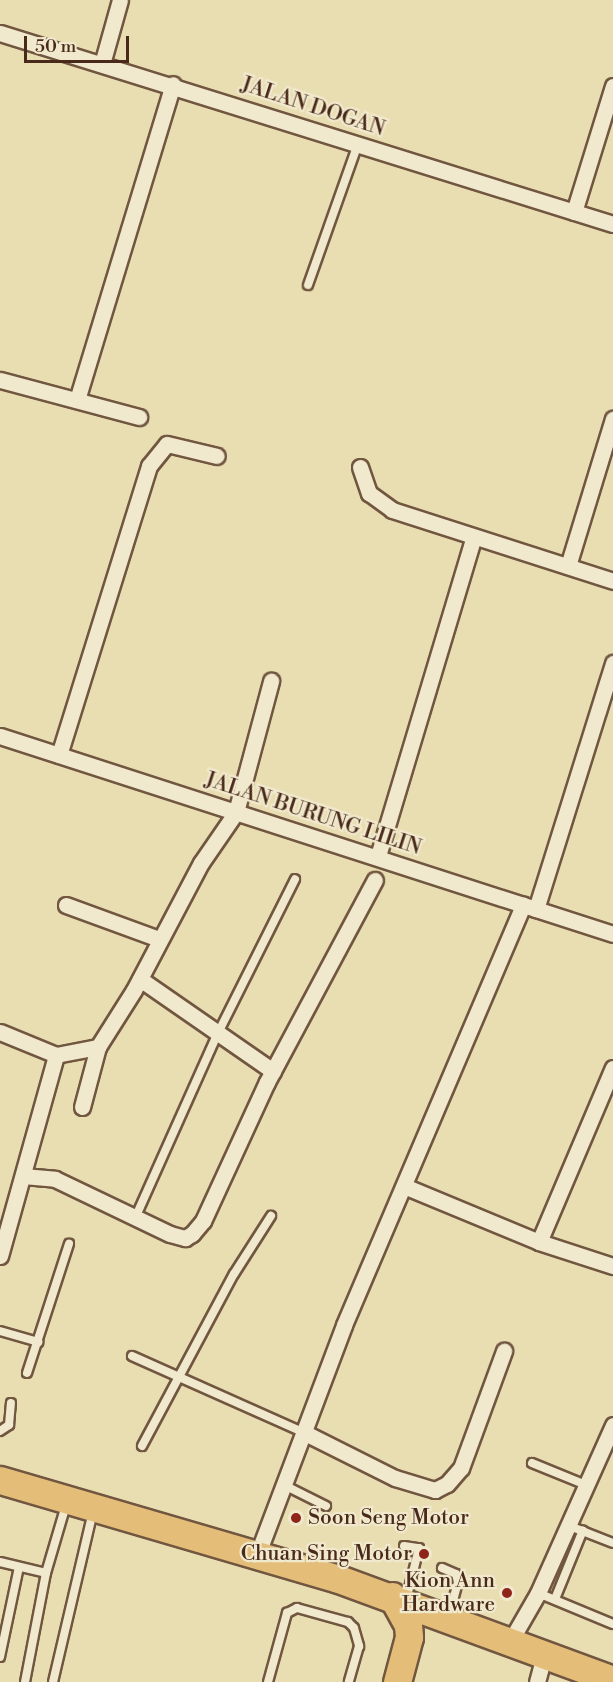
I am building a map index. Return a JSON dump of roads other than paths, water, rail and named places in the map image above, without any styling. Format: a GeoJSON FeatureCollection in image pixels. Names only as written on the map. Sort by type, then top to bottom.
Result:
{"type":"FeatureCollection","features":[{"type":"Feature","properties":{"kind":"highway"},"geometry":{"type":"LineString","coordinates":[[0,1480],[258,1553],[399,1599],[545,1653],[612,1681]]}},
{"type":"Feature","properties":{"kind":"highway"},"geometry":{"type":"LineString","coordinates":[[397,1682],[409,1637],[408,1625],[399,1599]]}},
{"type":"Feature","properties":{"kind":"highway"},"geometry":{"type":"LineString","coordinates":[[410,1682],[421,1644],[429,1633],[455,1619]]}},
{"type":"Feature","properties":{"kind":"street"},"geometry":{"type":"LineString","coordinates":[[102,64],[120,0]]}},
{"type":"Feature","properties":{"kind":"street","name":"JALAN DOGAN"},"geometry":{"type":"LineString","coordinates":[[0,33],[173,84],[613,224]]}},
{"type":"Feature","properties":{"kind":"street"},"geometry":{"type":"LineString","coordinates":[[77,400],[173,84]]}},
{"type":"Feature","properties":{"kind":"street"},"geometry":{"type":"LineString","coordinates":[[574,212],[613,86]]}},
{"type":"Feature","properties":{"kind":"street"},"geometry":{"type":"LineString","coordinates":[[0,380],[140,417]]}},
{"type":"Feature","properties":{"kind":"street"},"geometry":{"type":"LineString","coordinates":[[568,566],[613,419]]}},
{"type":"Feature","properties":{"kind":"street"},"geometry":{"type":"LineString","coordinates":[[59,754],[149,466],[166,444],[217,456]]}},
{"type":"Feature","properties":{"kind":"street"},"geometry":{"type":"LineString","coordinates":[[360,467],[367,489],[376,501],[473,538],[613,580]]}},
{"type":"Feature","properties":{"kind":"street"},"geometry":{"type":"LineString","coordinates":[[378,856],[473,538]]}},
{"type":"Feature","properties":{"kind":"street"},"geometry":{"type":"LineString","coordinates":[[258,1553],[303,1432],[404,1186],[530,907],[613,663]]}},
{"type":"Feature","properties":{"kind":"street"},"geometry":{"type":"LineString","coordinates":[[82,1107],[98,1047],[140,979],[159,939],[236,812],[271,681]]}},
{"type":"Feature","properties":{"kind":"street","name":"JALAN BURUNG LILIN"},"geometry":{"type":"LineString","coordinates":[[0,736],[378,856],[613,934]]}},
{"type":"Feature","properties":{"kind":"street"},"geometry":{"type":"LineString","coordinates":[[23,1176],[55,1179],[170,1234],[185,1238],[192,1234],[203,1221],[273,1071],[375,880]]}},
{"type":"Feature","properties":{"kind":"street"},"geometry":{"type":"LineString","coordinates":[[66,905],[159,939]]}},
{"type":"Feature","properties":{"kind":"street"},"geometry":{"type":"LineString","coordinates":[[140,979],[273,1071]]}},
{"type":"Feature","properties":{"kind":"street"},"geometry":{"type":"LineString","coordinates":[[0,1032],[56,1055],[98,1047]]}},
{"type":"Feature","properties":{"kind":"street"},"geometry":{"type":"LineString","coordinates":[[0,1256],[56,1055]]}},
{"type":"Feature","properties":{"kind":"street"},"geometry":{"type":"LineString","coordinates":[[539,1242],[610,1084],[613,1068]]}},
{"type":"Feature","properties":{"kind":"street"},"geometry":{"type":"LineString","coordinates":[[404,1186],[539,1242],[613,1266]]}},
{"type":"Feature","properties":{"kind":"street"},"geometry":{"type":"LineString","coordinates":[[303,1432],[395,1478],[435,1490],[447,1484],[460,1468],[504,1351]]}},
{"type":"Feature","properties":{"kind":"street"},"geometry":{"type":"LineString","coordinates":[[511,1640],[538,1593],[613,1425]]}},
{"type":"Feature","properties":{"kind":"street"},"geometry":{"type":"LineString","coordinates":[[537,1682],[545,1653]]}},
{"type":"Feature","properties":{"kind":"lane"},"geometry":{"type":"LineString","coordinates":[[308,285],[358,144]]}},
{"type":"Feature","properties":{"kind":"lane"},"geometry":{"type":"LineString","coordinates":[[136,1216],[218,1033],[295,879]]}},
{"type":"Feature","properties":{"kind":"lane"},"geometry":{"type":"LineString","coordinates":[[142,1446],[178,1376],[271,1216]]}},
{"type":"Feature","properties":{"kind":"lane"},"geometry":{"type":"LineString","coordinates":[[27,1373],[69,1244]]}},
{"type":"Feature","properties":{"kind":"lane"},"geometry":{"type":"LineString","coordinates":[[0,1331],[38,1342]]}},
{"type":"Feature","properties":{"kind":"lane"},"geometry":{"type":"LineString","coordinates":[[132,1356],[303,1432]]}},
{"type":"Feature","properties":{"kind":"lane"},"geometry":{"type":"LineString","coordinates":[[0,1431],[9,1425],[11,1403]]}},
{"type":"Feature","properties":{"kind":"lane"},"geometry":{"type":"LineString","coordinates":[[532,1464],[586,1485]]}},
{"type":"Feature","properties":{"kind":"lane"},"geometry":{"type":"LineString","coordinates":[[284,1485],[326,1506]]}},
{"type":"Feature","properties":{"kind":"lane"},"geometry":{"type":"LineString","coordinates":[[25,1682],[46,1573],[68,1499]]}},
{"type":"Feature","properties":{"kind":"lane"},"geometry":{"type":"LineString","coordinates":[[53,1682],[94,1507]]}},
{"type":"Feature","properties":{"kind":"lane"},"geometry":{"type":"LineString","coordinates":[[567,1525],[613,1543]]}},
{"type":"Feature","properties":{"kind":"lane"},"geometry":{"type":"LineString","coordinates":[[555,1599],[583,1530]]}},
{"type":"Feature","properties":{"kind":"lane"},"geometry":{"type":"LineString","coordinates":[[399,1599],[419,1548],[404,1546]]}},
{"type":"Feature","properties":{"kind":"lane"},"geometry":{"type":"LineString","coordinates":[[0,1562],[46,1573]]}},
{"type":"Feature","properties":{"kind":"lane"},"geometry":{"type":"LineString","coordinates":[[0,1657],[19,1567]]}},
{"type":"Feature","properties":{"kind":"lane"},"geometry":{"type":"LineString","coordinates":[[442,1568],[456,1574],[458,1582],[455,1619]]}},
{"type":"Feature","properties":{"kind":"lane"},"geometry":{"type":"LineString","coordinates":[[538,1593],[613,1624]]}},
{"type":"Feature","properties":{"kind":"lane"},"geometry":{"type":"LineString","coordinates":[[268,1682],[287,1613],[297,1608],[348,1622],[354,1628],[360,1646],[349,1682]]}},
{"type":"Feature","properties":{"kind":"place","name":"Soon Seng Motor"},"geometry":{"type":"Point","coordinates":[296,1518]}},
{"type":"Feature","properties":{"kind":"place","name":"Chuan Sing Motor"},"geometry":{"type":"Point","coordinates":[424,1554]}},
{"type":"Feature","properties":{"kind":"place","name":"Kion Ann Hardware"},"geometry":{"type":"Point","coordinates":[507,1593]}}]}
